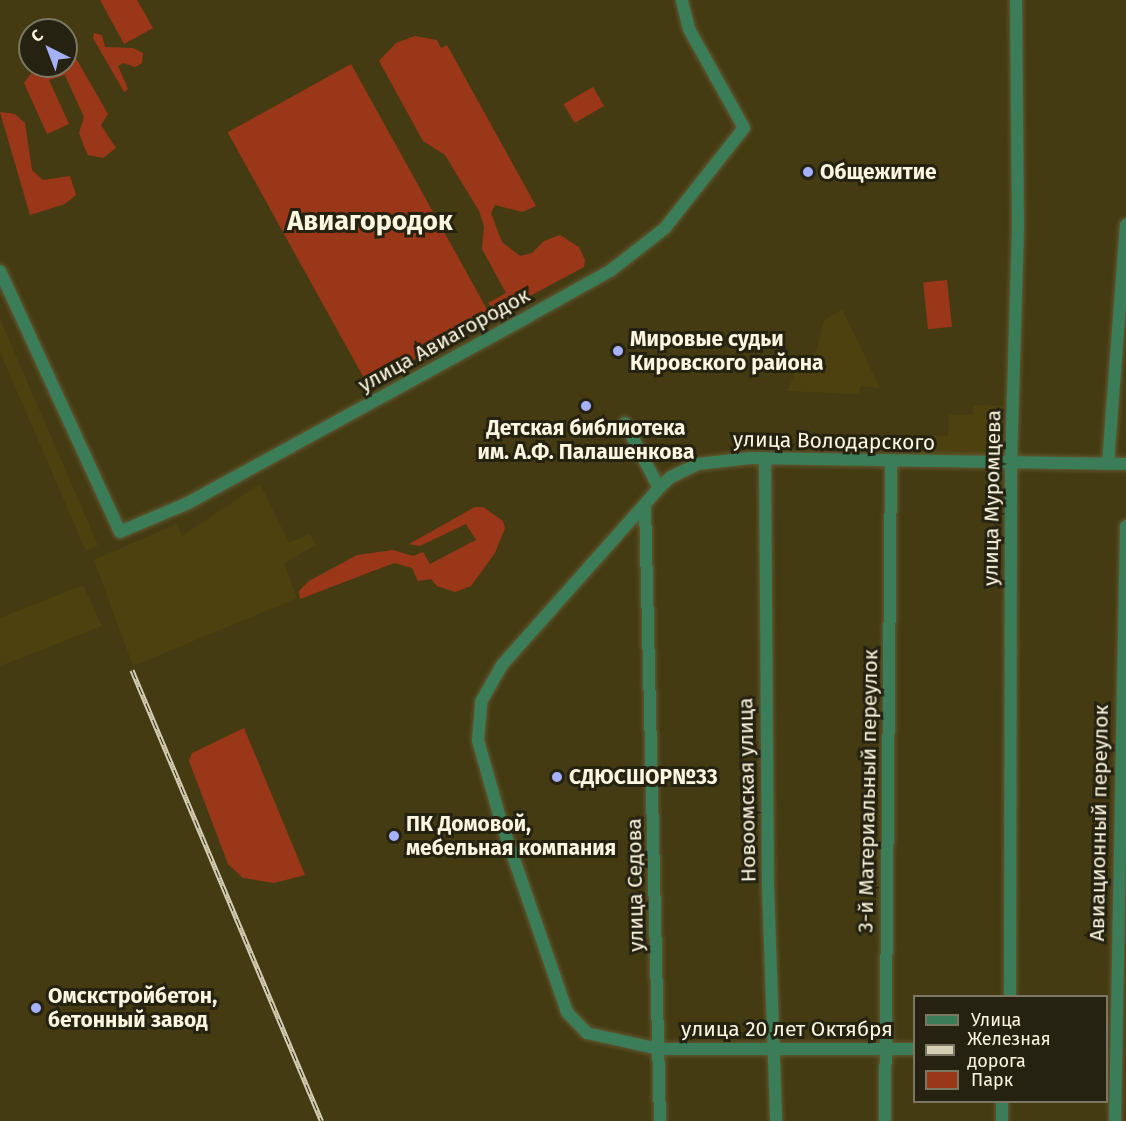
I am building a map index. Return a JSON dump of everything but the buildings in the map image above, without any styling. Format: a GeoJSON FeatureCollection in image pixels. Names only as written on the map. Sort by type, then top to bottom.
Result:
{"type":"FeatureCollection","features":[{"type":"Feature","properties":{"kind":"street","name":"улица Авиагородок"},"geometry":{"type":"LineString","coordinates":[[0,271],[120,532],[188,503],[609,271],[665,228],[744,128],[689,29],[682,0]]}},
{"type":"Feature","properties":{"kind":"street","name":"улица Муромцева"},"geometry":{"type":"LineString","coordinates":[[1010,995],[1011,463],[1018,229],[1016,0]]}},
{"type":"Feature","properties":{"kind":"street"},"geometry":{"type":"LineString","coordinates":[[1108,464],[1126,225]]}},
{"type":"Feature","properties":{"kind":"street"},"geometry":{"type":"LineString","coordinates":[[625,423],[659,488]]}},
{"type":"Feature","properties":{"kind":"street","name":"улица Володарского"},"geometry":{"type":"LineString","coordinates":[[492,678],[659,488],[677,473],[698,464],[765,458],[1126,464]]}},
{"type":"Feature","properties":{"kind":"street","name":"Новоомская улица"},"geometry":{"type":"LineString","coordinates":[[765,458],[768,887],[776,1121]]}},
{"type":"Feature","properties":{"kind":"street","name":"3-й Материальный переулок"},"geometry":{"type":"LineString","coordinates":[[885,1121],[891,461]]}},
{"type":"Feature","properties":{"kind":"street","name":"улица Седова"},"geometry":{"type":"LineString","coordinates":[[645,504],[660,1121]]}},
{"type":"Feature","properties":{"kind":"street","name":"Авиационный переулок"},"geometry":{"type":"LineString","coordinates":[[1115,1121],[1126,526]]}},
{"type":"Feature","properties":{"kind":"street","name":"улица 20 лет Октября"},"geometry":{"type":"LineString","coordinates":[[492,678],[477,721],[481,759],[567,1012],[587,1033],[659,1049],[913,1049]]}},
{"type":"Feature","properties":{"kind":"street"},"geometry":{"type":"LineString","coordinates":[[1002,1103],[1002,1121]]}},
{"type":"Feature","properties":{"kind":"shaded area"},"geometry":{"type":"Polygon","coordinates":[[[842,309],[880,388],[861,386],[858,394],[787,391],[795,374],[816,352],[824,321],[842,309]]]}},
{"type":"Feature","properties":{"kind":"shaded area"},"geometry":{"type":"Polygon","coordinates":[[[0,319],[98,545],[86,551],[0,352],[0,319]]]}},
{"type":"Feature","properties":{"kind":"shaded area"},"geometry":{"type":"Polygon","coordinates":[[[973,405],[1003,406],[1002,456],[917,454],[917,436],[948,436],[949,415],[973,415],[973,405]]]}},
{"type":"Feature","properties":{"kind":"shaded area"},"geometry":{"type":"Polygon","coordinates":[[[260,484],[289,543],[310,534],[316,545],[284,563],[297,598],[133,666],[94,560],[177,524],[182,536],[260,484]]]}},
{"type":"Feature","properties":{"kind":"shaded area"},"geometry":{"type":"Polygon","coordinates":[[[83,585],[102,626],[0,666],[0,618],[83,585]]]}},
{"type":"Feature","properties":{"kind":"green space"},"geometry":{"type":"Polygon","coordinates":[[[100,0],[137,0],[153,28],[124,44],[100,0]]]}},
{"type":"Feature","properties":{"kind":"green space"},"geometry":{"type":"Polygon","coordinates":[[[94,33],[102,35],[105,47],[133,48],[143,53],[142,63],[135,67],[123,63],[118,66],[128,89],[124,92],[93,38],[94,33]]]}},
{"type":"Feature","properties":{"kind":"green space"},"geometry":{"type":"Polygon","coordinates":[[[415,36],[437,40],[441,48],[447,45],[536,206],[522,212],[495,205],[491,213],[502,242],[520,256],[532,253],[544,241],[560,235],[579,247],[585,260],[584,267],[498,313],[488,303],[506,293],[482,249],[484,226],[479,211],[445,155],[423,141],[379,61],[396,43],[415,36]]]}},
{"type":"Feature","properties":{"kind":"green space"},"geometry":{"type":"Polygon","coordinates":[[[78,62],[108,114],[101,125],[116,148],[103,158],[88,155],[85,149],[79,133],[84,117],[66,78],[78,78],[78,62]]]}},
{"type":"Feature","properties":{"kind":"green space"},"geometry":{"type":"Polygon","coordinates":[[[351,64],[491,317],[368,385],[228,132],[351,64]]]}},
{"type":"Feature","properties":{"kind":"green space"},"geometry":{"type":"Polygon","coordinates":[[[28,78],[55,78],[49,80],[69,124],[47,134],[24,83],[28,78]]]}},
{"type":"Feature","properties":{"kind":"green space"},"geometry":{"type":"Polygon","coordinates":[[[593,87],[604,106],[575,123],[564,104],[593,87]]]}},
{"type":"Feature","properties":{"kind":"green space"},"geometry":{"type":"Polygon","coordinates":[[[0,112],[15,114],[25,123],[32,170],[43,180],[70,176],[76,195],[65,204],[30,215],[0,112]]]}},
{"type":"Feature","properties":{"kind":"green space"},"geometry":{"type":"Polygon","coordinates":[[[947,280],[952,327],[928,329],[923,283],[947,280]]]}},
{"type":"Feature","properties":{"kind":"green space"},"geometry":{"type":"Polygon","coordinates":[[[475,507],[483,507],[503,521],[505,528],[495,553],[471,586],[455,592],[437,586],[431,579],[418,581],[412,568],[394,563],[300,599],[299,591],[309,581],[357,555],[393,550],[413,556],[423,552],[430,564],[476,540],[466,524],[420,546],[409,544],[475,507]]]}},
{"type":"Feature","properties":{"kind":"green space"},"geometry":{"type":"Polygon","coordinates":[[[244,728],[305,875],[274,883],[243,878],[228,864],[189,761],[192,753],[244,728]]]}},
{"type":"Feature","properties":{"kind":"railway"},"geometry":{"type":"LineString","coordinates":[[132,670],[322,1121]]}},
{"type":"Feature","properties":{"kind":"place","name":"Общежитие"},"geometry":{"type":"Point","coordinates":[808,172]}},
{"type":"Feature","properties":{"kind":"place","name":"Мировые судьи Кировского района"},"geometry":{"type":"Point","coordinates":[618,351]}},
{"type":"Feature","properties":{"kind":"place","name":"Детская библиотека им. А.Ф. Палашенкова"},"geometry":{"type":"Point","coordinates":[586,406]}},
{"type":"Feature","properties":{"kind":"place","name":"СДЮСШОР№33"},"geometry":{"type":"Point","coordinates":[557,777]}},
{"type":"Feature","properties":{"kind":"place","name":"ПК Домовой, мебельная компания"},"geometry":{"type":"Point","coordinates":[394,836]}},
{"type":"Feature","properties":{"kind":"place","name":"Омскстройбетон, бетонный завод"},"geometry":{"type":"Point","coordinates":[36,1008]}},
{"type":"Feature","properties":{"kind":"district","name":"Авиагородок"},"geometry":{"type":"Point","coordinates":[370,222]}}]}
